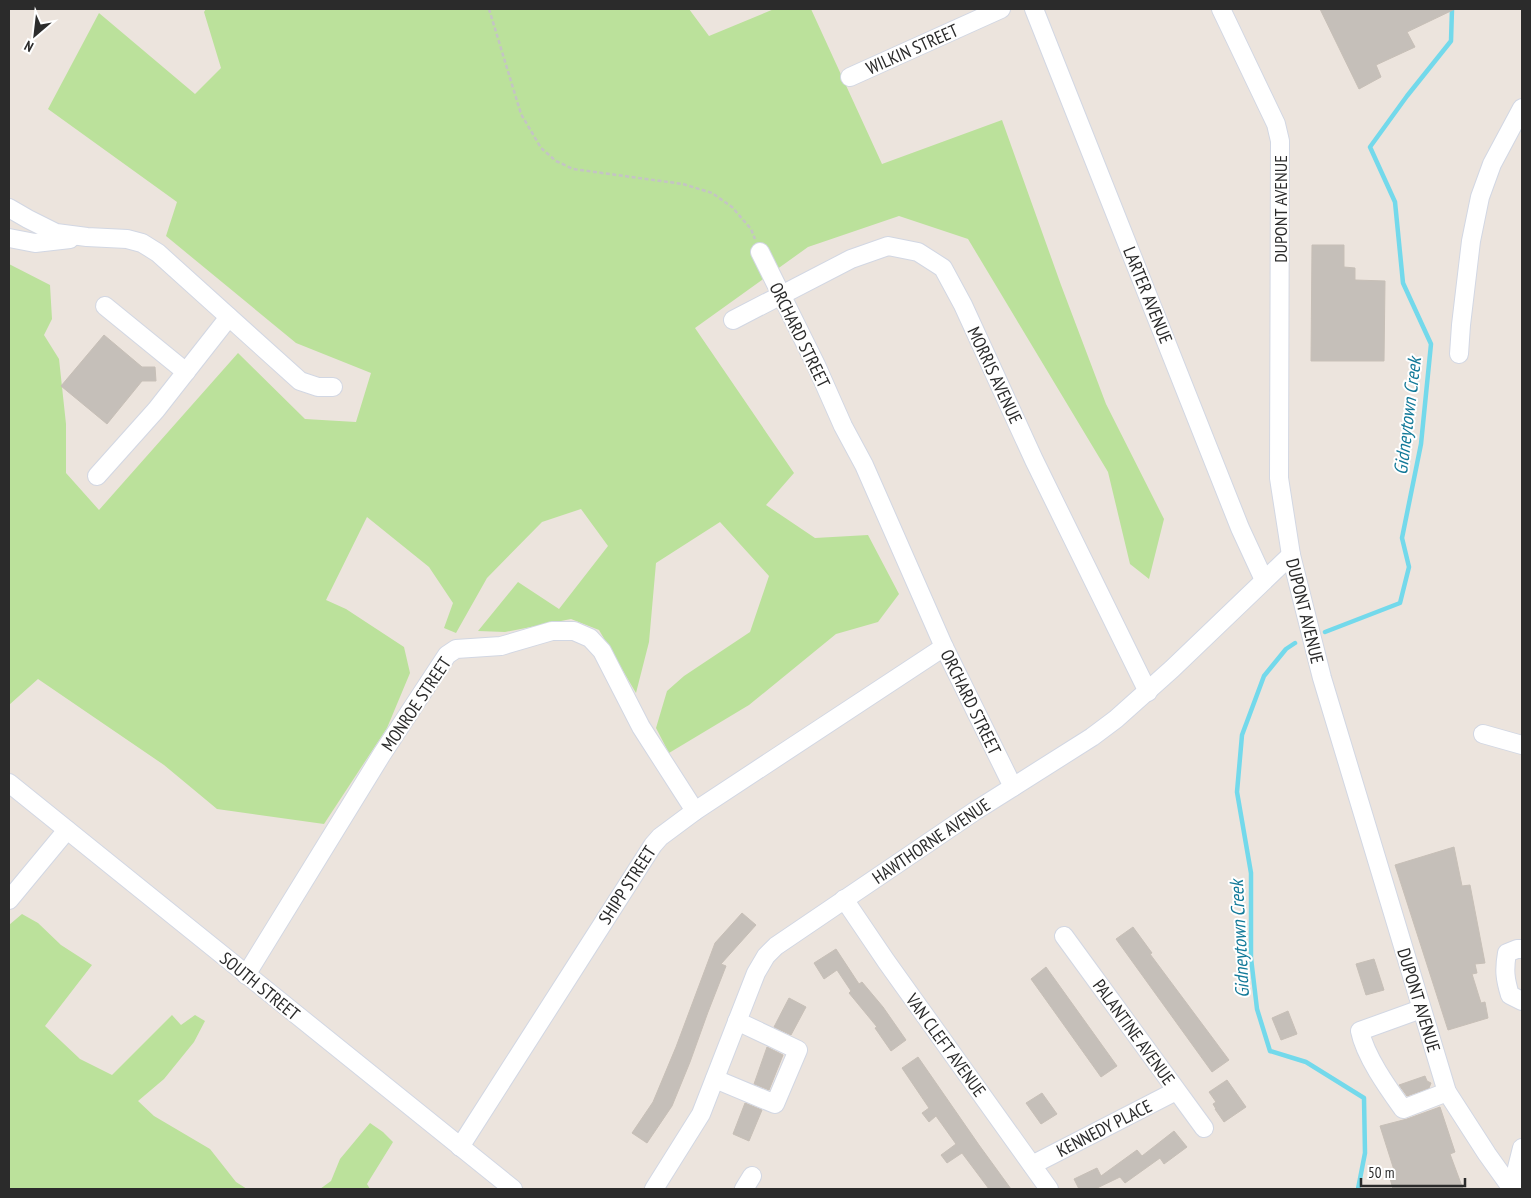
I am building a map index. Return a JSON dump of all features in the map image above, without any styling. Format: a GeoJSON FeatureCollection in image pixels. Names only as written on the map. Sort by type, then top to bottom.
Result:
{"type":"FeatureCollection","features":[{"type":"Feature","properties":{"kind":"street","name":"WILKIN STREET"},"geometry":{"type":"LineString","coordinates":[[850,77],[1001,9]]}},
{"type":"Feature","properties":{"kind":"street","name":"LARTER AVENUE"},"geometry":{"type":"LineString","coordinates":[[1034,9],[1236,519],[1264,580]]}},
{"type":"Feature","properties":{"kind":"street","name":"DUPONT AVENUE"},"geometry":{"type":"LineString","coordinates":[[1221,9],[1276,124],[1280,142],[1279,478],[1291,555],[1322,678],[1447,1092],[1487,1154],[1513,1189]]}},
{"type":"Feature","properties":{"kind":"street"},"geometry":{"type":"LineString","coordinates":[[1459,354],[1471,241],[1480,197],[1492,164],[1522,108]]}},
{"type":"Feature","properties":{"kind":"street"},"geometry":{"type":"LineString","coordinates":[[9,208],[56,233],[87,238]]}},
{"type":"Feature","properties":{"kind":"street"},"geometry":{"type":"LineString","coordinates":[[9,238],[35,244],[87,238],[127,238],[142,243],[158,253],[300,381],[318,387],[333,387]]}},
{"type":"Feature","properties":{"kind":"street","name":"MORRIS AVENUE"},"geometry":{"type":"LineString","coordinates":[[733,320],[851,259],[888,246],[918,252],[943,268],[1034,460],[1148,692]]}},
{"type":"Feature","properties":{"kind":"street","name":"ORCHARD STREET"},"geometry":{"type":"LineString","coordinates":[[760,252],[816,365],[843,426],[864,465],[944,647],[1013,786]]}},
{"type":"Feature","properties":{"kind":"street"},"geometry":{"type":"LineString","coordinates":[[105,306],[186,372]]}},
{"type":"Feature","properties":{"kind":"street"},"geometry":{"type":"LineString","coordinates":[[97,476],[156,410],[229,317]]}},
{"type":"Feature","properties":{"kind":"street","name":"HAWTHORNE AVENUE"},"geometry":{"type":"LineString","coordinates":[[654,1189],[701,1114],[756,973],[766,956],[776,946],[1013,786],[1092,737],[1116,719],[1148,692],[1291,555]]}},
{"type":"Feature","properties":{"kind":"street","name":"MONROE STREET"},"geometry":{"type":"LineString","coordinates":[[246,975],[382,754],[447,655],[456,649],[501,646],[552,631],[574,631],[590,638],[602,651],[641,727],[694,811]]}},
{"type":"Feature","properties":{"kind":"street","name":"SHIPP STREET"},"geometry":{"type":"LineString","coordinates":[[460,1147],[652,844],[694,811],[944,647]]}},
{"type":"Feature","properties":{"kind":"street"},"geometry":{"type":"LineString","coordinates":[[1484,734],[1522,745]]}},
{"type":"Feature","properties":{"kind":"street","name":"SOUTH STREET"},"geometry":{"type":"LineString","coordinates":[[9,783],[513,1189]]}},
{"type":"Feature","properties":{"kind":"street"},"geometry":{"type":"LineString","coordinates":[[9,900],[68,830]]}},
{"type":"Feature","properties":{"kind":"street","name":"VAN CLEFT AVENUE"},"geometry":{"type":"LineString","coordinates":[[844,899],[1049,1189]]}},
{"type":"Feature","properties":{"kind":"street","name":"PALANTINE AVENUE"},"geometry":{"type":"LineString","coordinates":[[1064,936],[1204,1128]]}},
{"type":"Feature","properties":{"kind":"street"},"geometry":{"type":"LineString","coordinates":[[1522,949],[1507,953],[1504,966],[1510,995],[1522,1001]]}},
{"type":"Feature","properties":{"kind":"street"},"geometry":{"type":"LineString","coordinates":[[1421,1009],[1360,1031],[1362,1040],[1388,1088],[1403,1110],[1447,1092]]}},
{"type":"Feature","properties":{"kind":"street"},"geometry":{"type":"LineString","coordinates":[[714,1079],[776,1104],[798,1050],[738,1021]]}},
{"type":"Feature","properties":{"kind":"street","name":"KENNEDY PLACE"},"geometry":{"type":"LineString","coordinates":[[1032,1165],[1176,1091]]}},
{"type":"Feature","properties":{"kind":"street"},"geometry":{"type":"LineString","coordinates":[[1513,1189],[1522,1148]]}},
{"type":"Feature","properties":{"kind":"path"},"geometry":{"type":"LineString","coordinates":[[489,9],[521,114],[541,148],[556,161],[573,169],[683,184],[712,193],[732,207],[751,229],[760,252]]}},
{"type":"Feature","properties":{"kind":"green space"},"geometry":{"type":"Polygon","coordinates":[[[206,9],[689,9],[709,36],[774,9],[811,9],[882,164],[1002,120],[1106,404],[1164,519],[1149,579],[1130,564],[1108,472],[968,239],[899,216],[808,247],[695,328],[794,473],[766,505],[815,538],[868,535],[899,594],[878,622],[836,634],[749,705],[669,753],[656,728],[667,691],[684,676],[750,632],[769,576],[720,522],[656,563],[649,642],[636,693],[599,630],[571,619],[505,632],[478,631],[518,582],[559,609],[608,546],[581,509],[542,522],[487,578],[456,633],[444,628],[453,603],[429,567],[367,517],[326,600],[346,609],[404,647],[410,673],[387,728],[324,824],[217,809],[164,765],[38,679],[9,705],[9,264],[50,285],[52,319],[44,335],[59,359],[66,424],[66,473],[99,510],[238,353],[305,419],[356,422],[371,373],[296,343],[166,236],[177,202],[48,109],[99,13],[195,94],[221,68],[204,12],[206,9]]]}},
{"type":"Feature","properties":{"kind":"green space"},"geometry":{"type":"Polygon","coordinates":[[[22,914],[38,923],[61,945],[92,965],[45,1026],[80,1059],[112,1075],[172,1015],[181,1025],[195,1015],[205,1021],[194,1042],[164,1079],[138,1101],[154,1116],[210,1149],[236,1182],[247,1189],[9,1189],[9,925],[22,914]]]}},
{"type":"Feature","properties":{"kind":"green space"},"geometry":{"type":"Polygon","coordinates":[[[370,1123],[393,1142],[367,1184],[370,1189],[320,1189],[331,1181],[340,1159],[370,1123]]]}},
{"type":"Feature","properties":{"kind":"building"},"geometry":{"type":"Polygon","coordinates":[[[1320,9],[1455,9],[1407,32],[1415,47],[1376,65],[1381,77],[1359,89],[1320,9]]]}},
{"type":"Feature","properties":{"kind":"building"},"geometry":{"type":"Polygon","coordinates":[[[1312,245],[1344,245],[1344,267],[1355,268],[1355,280],[1385,281],[1384,361],[1311,361],[1312,245]]]}},
{"type":"Feature","properties":{"kind":"building"},"geometry":{"type":"Polygon","coordinates":[[[104,335],[142,367],[155,367],[156,381],[142,381],[107,424],[61,386],[104,335]]]}},
{"type":"Feature","properties":{"kind":"building"},"geometry":{"type":"Polygon","coordinates":[[[1454,847],[1462,886],[1470,885],[1485,963],[1475,964],[1477,973],[1472,974],[1481,1003],[1485,1002],[1488,1018],[1448,1030],[1395,865],[1454,847]]]}},
{"type":"Feature","properties":{"kind":"building"},"geometry":{"type":"Polygon","coordinates":[[[742,913],[756,925],[721,964],[726,966],[672,1106],[647,1143],[632,1133],[653,1102],[715,943],[742,913]]]}},
{"type":"Feature","properties":{"kind":"building"},"geometry":{"type":"Polygon","coordinates":[[[1133,927],[1152,953],[1150,954],[1229,1060],[1212,1072],[1116,939],[1133,927]]]}},
{"type":"Feature","properties":{"kind":"building"},"geometry":{"type":"Polygon","coordinates":[[[836,949],[859,984],[862,982],[883,1007],[906,1040],[891,1051],[875,1028],[877,1027],[849,993],[851,991],[837,970],[824,979],[814,963],[836,949]]]}},
{"type":"Feature","properties":{"kind":"building"},"geometry":{"type":"Polygon","coordinates":[[[1374,959],[1384,990],[1366,995],[1356,964],[1374,959]]]}},
{"type":"Feature","properties":{"kind":"building"},"geometry":{"type":"Polygon","coordinates":[[[1046,967],[1117,1066],[1101,1077],[1031,979],[1046,967]]]}},
{"type":"Feature","properties":{"kind":"building"},"geometry":{"type":"Polygon","coordinates":[[[789,998],[806,1007],[791,1035],[774,1027],[789,998]]]}},
{"type":"Feature","properties":{"kind":"building"},"geometry":{"type":"Polygon","coordinates":[[[1288,1011],[1297,1034],[1281,1040],[1272,1018],[1288,1011]]]}},
{"type":"Feature","properties":{"kind":"building"},"geometry":{"type":"Polygon","coordinates":[[[767,1047],[783,1055],[769,1090],[754,1084],[767,1047]]]}},
{"type":"Feature","properties":{"kind":"building"},"geometry":{"type":"Polygon","coordinates":[[[918,1057],[1011,1189],[989,1189],[962,1153],[947,1163],[941,1155],[956,1144],[936,1116],[929,1122],[922,1113],[929,1108],[902,1068],[918,1057]]]}},
{"type":"Feature","properties":{"kind":"building"},"geometry":{"type":"Polygon","coordinates":[[[1425,1076],[1427,1081],[1431,1083],[1429,1088],[1407,1096],[1399,1085],[1425,1076]]]}},
{"type":"Feature","properties":{"kind":"building"},"geometry":{"type":"Polygon","coordinates":[[[1227,1080],[1246,1107],[1224,1122],[1215,1109],[1213,1104],[1216,1102],[1209,1092],[1227,1080]]]}},
{"type":"Feature","properties":{"kind":"building"},"geometry":{"type":"Polygon","coordinates":[[[1042,1093],[1057,1114],[1041,1124],[1026,1103],[1042,1093]]]}},
{"type":"Feature","properties":{"kind":"building"},"geometry":{"type":"Polygon","coordinates":[[[745,1103],[762,1110],[749,1141],[733,1134],[745,1103]]]}},
{"type":"Feature","properties":{"kind":"building"},"geometry":{"type":"Polygon","coordinates":[[[1440,1107],[1455,1152],[1450,1154],[1463,1189],[1393,1189],[1389,1175],[1395,1173],[1380,1126],[1440,1107]]]}},
{"type":"Feature","properties":{"kind":"building"},"geometry":{"type":"Polygon","coordinates":[[[1174,1131],[1187,1147],[1164,1164],[1160,1158],[1125,1183],[1120,1177],[1095,1189],[1079,1189],[1074,1179],[1097,1168],[1101,1176],[1137,1150],[1142,1156],[1174,1131]]]}},
{"type":"Feature","properties":{"kind":"waterway","name":"Gidneytown Creek"},"geometry":{"type":"LineString","coordinates":[[1325,632],[1400,603],[1409,567],[1402,538],[1421,444],[1431,344],[1403,283],[1395,202],[1370,147],[1407,96],[1451,41],[1452,9]]}},
{"type":"Feature","properties":{"kind":"waterway","name":"Gidneytown Creek"},"geometry":{"type":"LineString","coordinates":[[1295,643],[1286,649],[1264,676],[1242,735],[1237,792],[1251,873],[1251,958],[1257,1009],[1270,1051],[1306,1062],[1364,1098],[1365,1153],[1358,1189]]}}]}
